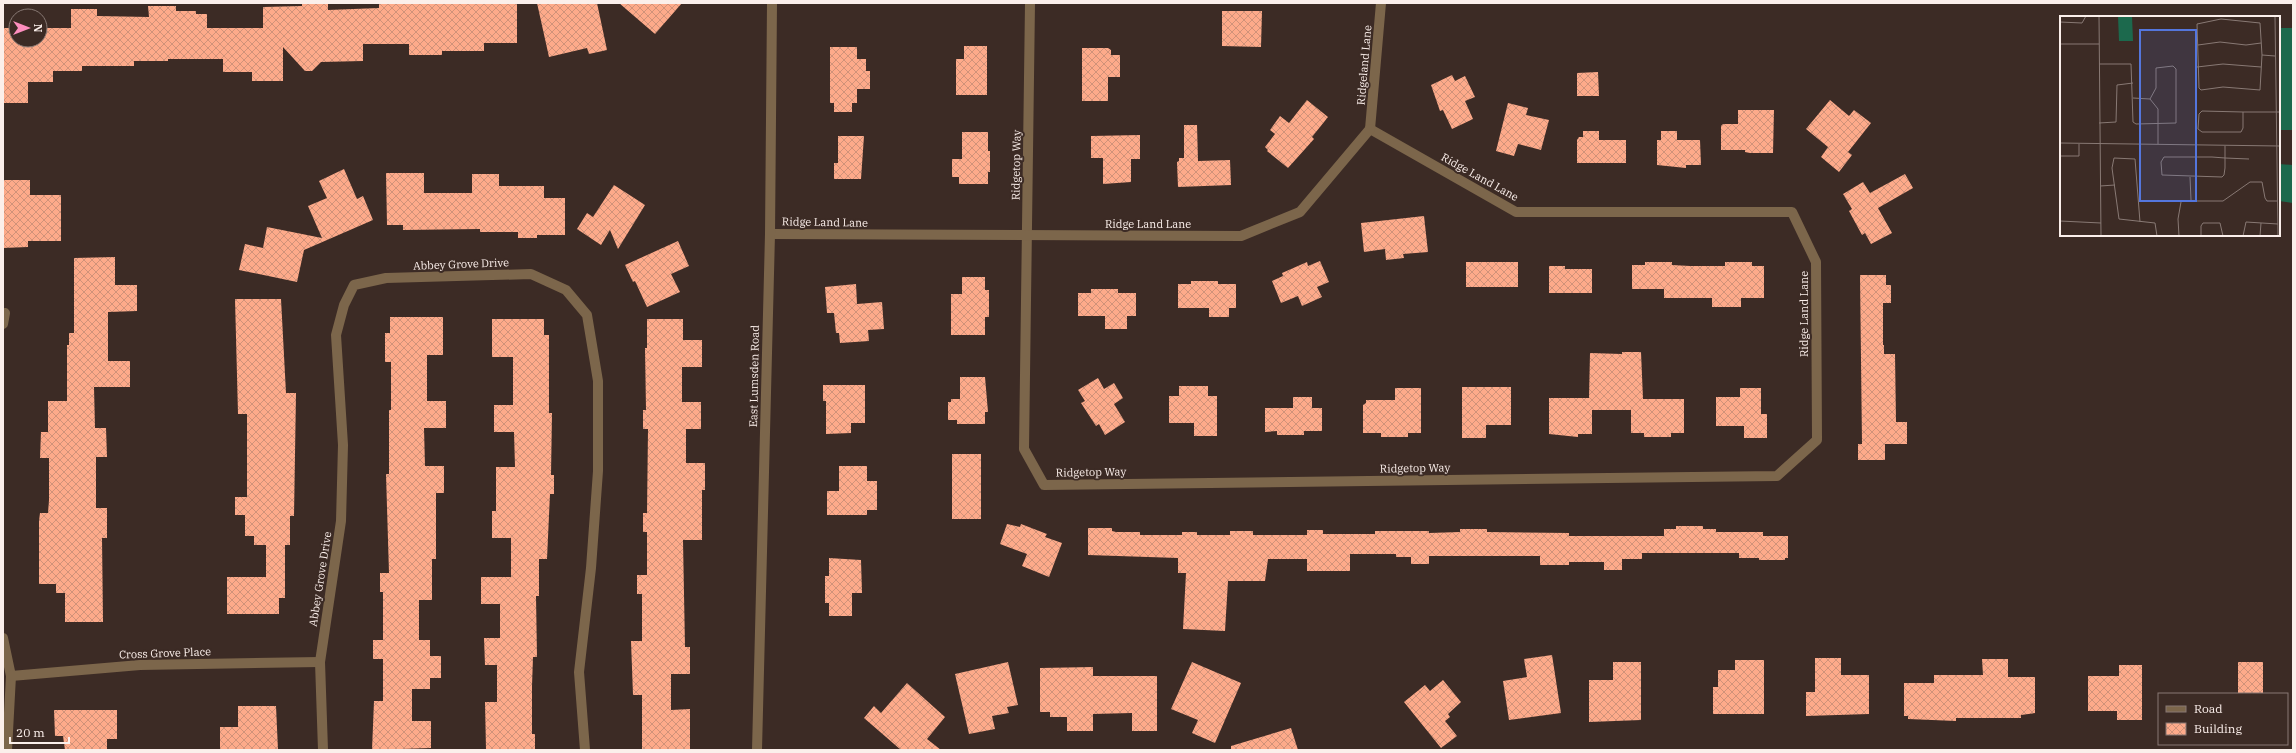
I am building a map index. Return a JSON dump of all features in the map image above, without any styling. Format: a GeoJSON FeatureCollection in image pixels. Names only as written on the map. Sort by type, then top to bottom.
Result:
{"type":"FeatureCollection","features":[{"type":"Feature","properties":{"kind":"street","name":"East Lumsden Road"},"geometry":{"type":"LineString","coordinates":[[757,750],[770,234],[772,3]]}},
{"type":"Feature","properties":{"kind":"street","name":"Ridgetop Way"},"geometry":{"type":"LineString","coordinates":[[1030,3],[1024,449],[1044,485],[1602,478]]}},
{"type":"Feature","properties":{"kind":"street","name":"Ridgeland Lane"},"geometry":{"type":"LineString","coordinates":[[1370,129],[1381,3]]}},
{"type":"Feature","properties":{"kind":"street","name":"Ridge Land Lane"},"geometry":{"type":"LineString","coordinates":[[770,234],[1028,237],[1241,236],[1300,212],[1370,129],[1516,212],[1792,212],[1816,262],[1817,440],[1777,476],[1602,478]]}},
{"type":"Feature","properties":{"kind":"street","name":"Abbey Grove Drive"},"geometry":{"type":"LineString","coordinates":[[323,750],[320,662],[341,521],[343,445],[336,335],[344,305],[354,285],[386,278],[531,274],[566,290],[587,315],[598,381],[598,471],[591,568],[579,672],[585,750]]}},
{"type":"Feature","properties":{"kind":"street"},"geometry":{"type":"LineString","coordinates":[[3,324],[5,313]]}},
{"type":"Feature","properties":{"kind":"street"},"geometry":{"type":"LineString","coordinates":[[3,638],[11,676],[6,750]]}},
{"type":"Feature","properties":{"kind":"street","name":"Cross Grove Place"},"geometry":{"type":"LineString","coordinates":[[11,676],[140,665],[320,662]]}},
{"type":"Feature","properties":{"kind":"green space"},"geometry":{"type":"Polygon","coordinates":[[[2280,28],[2293,28],[2293,130],[2280,130],[2280,28]]]}},
{"type":"Feature","properties":{"kind":"green space"},"geometry":{"type":"Polygon","coordinates":[[[2280,164],[2293,165],[2293,203],[2280,201],[2280,164]]]}},
{"type":"Feature","properties":{"kind":"building"},"geometry":{"type":"Polygon","coordinates":[[[302,3],[328,3],[328,10],[379,8],[379,3],[517,3],[517,43],[484,43],[484,51],[442,51],[442,55],[409,55],[409,44],[363,44],[363,61],[321,62],[312,71],[305,71],[283,47],[283,81],[252,81],[252,72],[223,72],[223,59],[168,59],[168,61],[134,61],[134,66],[82,66],[82,71],[53,71],[53,82],[28,82],[28,103],[3,103],[3,28],[8,28],[8,48],[48,48],[48,28],[71,28],[71,9],[97,9],[97,16],[149,17],[148,6],[176,6],[176,11],[196,11],[196,14],[207,14],[207,28],[263,28],[263,7],[302,6],[302,3]]]}},
{"type":"Feature","properties":{"kind":"building"},"geometry":{"type":"Polygon","coordinates":[[[537,3],[597,3],[607,50],[589,54],[587,48],[549,57],[537,3]]]}},
{"type":"Feature","properties":{"kind":"building"},"geometry":{"type":"Polygon","coordinates":[[[619,3],[682,3],[655,34],[619,3]]]}},
{"type":"Feature","properties":{"kind":"building"},"geometry":{"type":"Polygon","coordinates":[[[1222,11],[1262,11],[1261,47],[1222,46],[1222,11]]]}},
{"type":"Feature","properties":{"kind":"building"},"geometry":{"type":"Polygon","coordinates":[[[964,46],[987,46],[987,95],[956,95],[956,59],[964,59],[964,46]]]}},
{"type":"Feature","properties":{"kind":"building"},"geometry":{"type":"Polygon","coordinates":[[[830,47],[857,47],[857,59],[866,59],[866,71],[870,71],[870,89],[857,89],[857,103],[852,103],[852,112],[834,112],[834,103],[830,103],[830,47]]]}},
{"type":"Feature","properties":{"kind":"building"},"geometry":{"type":"Polygon","coordinates":[[[1082,48],[1108,48],[1111,50],[1111,55],[1120,55],[1120,77],[1108,77],[1108,101],[1082,101],[1082,48]]]}},
{"type":"Feature","properties":{"kind":"building"},"geometry":{"type":"Polygon","coordinates":[[[1598,72],[1599,96],[1577,96],[1577,73],[1598,72]]]}},
{"type":"Feature","properties":{"kind":"building"},"geometry":{"type":"Polygon","coordinates":[[[1452,75],[1455,81],[1465,76],[1475,97],[1465,101],[1473,119],[1452,129],[1443,110],[1440,111],[1431,85],[1452,75]]]}},
{"type":"Feature","properties":{"kind":"building"},"geometry":{"type":"Polygon","coordinates":[[[1307,100],[1328,117],[1312,137],[1314,139],[1288,168],[1267,151],[1268,150],[1265,147],[1275,134],[1270,130],[1280,116],[1289,123],[1307,100]]]}},
{"type":"Feature","properties":{"kind":"building"},"geometry":{"type":"Polygon","coordinates":[[[1830,100],[1849,116],[1854,110],[1871,123],[1848,152],[1852,155],[1839,172],[1821,157],[1828,147],[1806,129],[1830,100]]]}},
{"type":"Feature","properties":{"kind":"building"},"geometry":{"type":"Polygon","coordinates":[[[1508,103],[1528,108],[1526,115],[1549,120],[1541,150],[1518,144],[1514,156],[1496,151],[1508,103]]]}},
{"type":"Feature","properties":{"kind":"building"},"geometry":{"type":"Polygon","coordinates":[[[1738,110],[1774,110],[1773,153],[1750,153],[1745,152],[1745,150],[1721,150],[1721,126],[1723,124],[1738,124],[1738,110]]]}},
{"type":"Feature","properties":{"kind":"building"},"geometry":{"type":"Polygon","coordinates":[[[1184,125],[1197,125],[1198,161],[1230,160],[1231,185],[1178,187],[1177,162],[1179,161],[1179,158],[1184,158],[1184,125]]]}},
{"type":"Feature","properties":{"kind":"building"},"geometry":{"type":"Polygon","coordinates":[[[1583,131],[1599,131],[1599,140],[1626,140],[1626,163],[1577,163],[1577,140],[1579,137],[1583,137],[1583,131]]]}},
{"type":"Feature","properties":{"kind":"building"},"geometry":{"type":"Polygon","coordinates":[[[1661,131],[1677,131],[1677,140],[1700,140],[1701,165],[1686,165],[1686,168],[1657,165],[1657,140],[1661,140],[1661,131]]]}},
{"type":"Feature","properties":{"kind":"building"},"geometry":{"type":"Polygon","coordinates":[[[962,132],[988,132],[990,172],[988,172],[988,184],[959,184],[959,177],[952,177],[952,159],[962,159],[962,132]]]}},
{"type":"Feature","properties":{"kind":"building"},"geometry":{"type":"Polygon","coordinates":[[[1140,135],[1140,159],[1131,159],[1131,182],[1103,184],[1103,158],[1091,158],[1091,136],[1140,135]]]}},
{"type":"Feature","properties":{"kind":"building"},"geometry":{"type":"Polygon","coordinates":[[[838,136],[864,136],[861,179],[834,179],[834,163],[838,163],[838,136]]]}},
{"type":"Feature","properties":{"kind":"building"},"geometry":{"type":"Polygon","coordinates":[[[344,169],[357,199],[363,196],[373,220],[304,250],[297,282],[239,270],[245,244],[263,248],[267,227],[322,238],[308,206],[327,198],[319,181],[344,169]]]}},
{"type":"Feature","properties":{"kind":"building"},"geometry":{"type":"Polygon","coordinates":[[[386,173],[424,173],[424,193],[472,193],[472,174],[499,174],[499,186],[544,186],[544,198],[565,198],[565,235],[537,235],[537,238],[518,238],[518,232],[480,232],[480,229],[403,230],[403,225],[387,225],[386,173]]]}},
{"type":"Feature","properties":{"kind":"building"},"geometry":{"type":"Polygon","coordinates":[[[1905,174],[1913,188],[1878,208],[1892,233],[1871,244],[1865,233],[1862,235],[1849,211],[1852,209],[1843,194],[1863,182],[1870,193],[1905,174]]]}},
{"type":"Feature","properties":{"kind":"building"},"geometry":{"type":"Polygon","coordinates":[[[3,180],[30,180],[30,195],[61,195],[61,241],[28,241],[28,247],[3,248],[3,180]]]}},
{"type":"Feature","properties":{"kind":"building"},"geometry":{"type":"Polygon","coordinates":[[[614,185],[645,205],[618,249],[610,230],[601,245],[577,229],[587,213],[593,217],[614,185]]]}},
{"type":"Feature","properties":{"kind":"building"},"geometry":{"type":"Polygon","coordinates":[[[1424,216],[1428,252],[1403,254],[1404,258],[1386,260],[1385,249],[1364,252],[1361,223],[1424,216]]]}},
{"type":"Feature","properties":{"kind":"building"},"geometry":{"type":"Polygon","coordinates":[[[678,241],[689,266],[671,274],[680,292],[647,307],[635,281],[633,282],[625,265],[678,241]]]}},
{"type":"Feature","properties":{"kind":"building"},"geometry":{"type":"Polygon","coordinates":[[[115,257],[115,285],[137,285],[137,311],[108,312],[108,361],[130,361],[130,387],[94,387],[95,428],[106,428],[107,457],[96,457],[96,508],[107,508],[107,538],[102,538],[103,622],[65,622],[65,593],[56,593],[56,584],[39,584],[39,521],[40,513],[48,513],[49,500],[49,458],[40,458],[41,432],[48,432],[48,401],[67,401],[67,345],[69,345],[69,333],[74,333],[74,258],[115,257]]]}},
{"type":"Feature","properties":{"kind":"building"},"geometry":{"type":"Polygon","coordinates":[[[1320,261],[1329,282],[1317,287],[1322,297],[1302,306],[1298,296],[1281,303],[1272,281],[1283,276],[1282,273],[1307,262],[1308,266],[1320,261]]]}},
{"type":"Feature","properties":{"kind":"building"},"geometry":{"type":"Polygon","coordinates":[[[1466,262],[1518,262],[1518,287],[1466,287],[1466,262]]]}},
{"type":"Feature","properties":{"kind":"building"},"geometry":{"type":"Polygon","coordinates":[[[1645,262],[1672,262],[1672,265],[1690,266],[1725,266],[1725,262],[1752,262],[1752,266],[1764,266],[1764,298],[1741,298],[1741,307],[1712,307],[1712,298],[1664,298],[1664,289],[1632,289],[1632,265],[1645,265],[1645,262]]]}},
{"type":"Feature","properties":{"kind":"building"},"geometry":{"type":"Polygon","coordinates":[[[1549,266],[1565,266],[1565,269],[1592,269],[1592,293],[1549,293],[1549,266]]]}},
{"type":"Feature","properties":{"kind":"building"},"geometry":{"type":"Polygon","coordinates":[[[1860,275],[1886,275],[1886,285],[1891,285],[1891,303],[1883,303],[1883,345],[1884,354],[1895,354],[1896,422],[1907,422],[1907,444],[1885,444],[1885,460],[1858,460],[1858,444],[1862,444],[1860,275]]]}},
{"type":"Feature","properties":{"kind":"building"},"geometry":{"type":"Polygon","coordinates":[[[962,277],[985,277],[985,290],[989,290],[989,317],[985,317],[985,335],[951,335],[951,294],[962,294],[962,277]]]}},
{"type":"Feature","properties":{"kind":"building"},"geometry":{"type":"Polygon","coordinates":[[[1191,281],[1218,281],[1218,284],[1236,284],[1236,308],[1229,308],[1229,317],[1209,317],[1209,308],[1178,308],[1178,284],[1191,284],[1191,281]]]}},
{"type":"Feature","properties":{"kind":"building"},"geometry":{"type":"Polygon","coordinates":[[[856,284],[857,304],[882,302],[884,329],[868,330],[869,341],[840,343],[839,333],[836,333],[834,313],[827,313],[825,287],[856,284]]]}},
{"type":"Feature","properties":{"kind":"building"},"geometry":{"type":"Polygon","coordinates":[[[1091,289],[1118,289],[1118,293],[1136,293],[1136,316],[1127,316],[1127,329],[1105,329],[1105,316],[1078,316],[1078,293],[1091,293],[1091,289]]]}},
{"type":"Feature","properties":{"kind":"building"},"geometry":{"type":"Polygon","coordinates":[[[235,299],[281,299],[286,393],[296,393],[294,516],[290,516],[290,545],[285,545],[285,598],[279,598],[279,614],[227,614],[227,577],[266,577],[266,545],[254,545],[254,536],[245,536],[245,515],[235,515],[235,497],[247,497],[247,414],[238,414],[235,299]]]}},
{"type":"Feature","properties":{"kind":"building"},"geometry":{"type":"Polygon","coordinates":[[[390,317],[443,317],[443,355],[427,355],[427,401],[446,401],[446,428],[424,428],[425,466],[444,466],[444,493],[436,493],[436,559],[432,559],[432,600],[419,600],[419,640],[430,640],[430,656],[441,656],[441,678],[430,678],[430,689],[412,689],[412,721],[431,721],[431,748],[372,750],[374,701],[383,701],[383,659],[373,659],[373,640],[383,640],[383,592],[380,592],[380,573],[389,573],[386,474],[389,474],[391,362],[385,362],[385,333],[390,333],[390,317]]]}},
{"type":"Feature","properties":{"kind":"building"},"geometry":{"type":"Polygon","coordinates":[[[492,319],[544,319],[544,335],[549,335],[549,413],[552,413],[551,475],[554,475],[554,494],[550,494],[547,559],[539,559],[539,596],[536,596],[537,657],[533,657],[532,686],[532,734],[535,734],[535,750],[486,750],[485,702],[497,702],[497,665],[485,665],[484,638],[500,638],[500,604],[481,604],[481,577],[511,577],[511,538],[492,538],[492,511],[496,511],[496,467],[515,467],[514,432],[494,432],[494,405],[513,405],[513,357],[492,357],[492,319]]]}},
{"type":"Feature","properties":{"kind":"building"},"geometry":{"type":"Polygon","coordinates":[[[647,319],[683,319],[683,340],[702,340],[702,367],[682,367],[682,402],[701,402],[701,429],[686,429],[686,463],[705,463],[705,490],[702,490],[702,540],[683,540],[685,647],[690,647],[690,674],[671,674],[671,710],[690,709],[690,750],[642,750],[642,695],[633,695],[631,641],[642,641],[642,594],[637,594],[637,575],[647,575],[647,532],[643,532],[643,513],[647,513],[648,429],[643,429],[643,410],[646,410],[645,348],[647,348],[647,319]]]}},
{"type":"Feature","properties":{"kind":"building"},"geometry":{"type":"Polygon","coordinates":[[[1622,352],[1641,352],[1643,399],[1684,399],[1684,433],[1671,433],[1671,437],[1644,437],[1644,433],[1631,433],[1631,410],[1592,410],[1592,434],[1578,434],[1578,437],[1549,434],[1549,398],[1589,398],[1590,353],[1622,354],[1622,352]]]}},
{"type":"Feature","properties":{"kind":"building"},"geometry":{"type":"Polygon","coordinates":[[[960,377],[985,377],[988,412],[985,412],[985,424],[957,424],[957,420],[948,420],[948,402],[951,402],[951,399],[960,399],[960,377]]]}},
{"type":"Feature","properties":{"kind":"building"},"geometry":{"type":"Polygon","coordinates":[[[1098,378],[1104,389],[1114,383],[1123,398],[1114,404],[1125,422],[1105,435],[1099,424],[1096,426],[1081,403],[1085,401],[1078,390],[1098,378]]]}},
{"type":"Feature","properties":{"kind":"building"},"geometry":{"type":"Polygon","coordinates":[[[823,385],[865,385],[865,423],[851,423],[851,433],[826,434],[826,401],[823,401],[823,385]]]}},
{"type":"Feature","properties":{"kind":"building"},"geometry":{"type":"Polygon","coordinates":[[[1179,386],[1208,386],[1208,396],[1217,396],[1217,436],[1194,436],[1194,423],[1169,423],[1169,396],[1179,396],[1179,386]]]}},
{"type":"Feature","properties":{"kind":"building"},"geometry":{"type":"Polygon","coordinates":[[[1462,387],[1511,387],[1511,425],[1486,425],[1486,438],[1462,438],[1462,387]]]}},
{"type":"Feature","properties":{"kind":"building"},"geometry":{"type":"Polygon","coordinates":[[[1395,388],[1421,388],[1421,433],[1408,433],[1408,437],[1381,437],[1381,433],[1363,433],[1363,405],[1366,403],[1366,400],[1395,400],[1395,388]]]}},
{"type":"Feature","properties":{"kind":"building"},"geometry":{"type":"Polygon","coordinates":[[[1740,388],[1761,388],[1761,414],[1767,414],[1767,438],[1744,438],[1744,426],[1716,426],[1716,397],[1740,397],[1740,388]]]}},
{"type":"Feature","properties":{"kind":"building"},"geometry":{"type":"Polygon","coordinates":[[[1293,397],[1312,397],[1312,408],[1322,408],[1322,431],[1304,431],[1304,435],[1277,435],[1277,431],[1265,432],[1265,408],[1293,408],[1293,397]]]}},
{"type":"Feature","properties":{"kind":"building"},"geometry":{"type":"Polygon","coordinates":[[[952,454],[981,454],[981,519],[952,519],[952,454]]]}},
{"type":"Feature","properties":{"kind":"building"},"geometry":{"type":"Polygon","coordinates":[[[839,466],[867,466],[867,481],[877,481],[877,510],[867,510],[867,515],[827,515],[827,491],[839,491],[839,466]]]}},
{"type":"Feature","properties":{"kind":"building"},"geometry":{"type":"Polygon","coordinates":[[[1007,524],[1020,527],[1021,524],[1047,534],[1045,537],[1062,543],[1049,577],[1022,566],[1027,554],[1000,544],[1007,524]]]}},
{"type":"Feature","properties":{"kind":"building"},"geometry":{"type":"Polygon","coordinates":[[[1676,526],[1703,526],[1703,529],[1716,529],[1716,532],[1763,532],[1763,536],[1788,536],[1788,558],[1785,558],[1785,560],[1759,560],[1759,558],[1739,558],[1739,553],[1642,553],[1642,559],[1622,559],[1622,570],[1604,570],[1604,562],[1569,562],[1569,565],[1540,565],[1540,556],[1429,556],[1429,564],[1411,564],[1411,557],[1396,557],[1396,554],[1350,554],[1350,571],[1307,571],[1307,559],[1268,559],[1265,581],[1228,581],[1225,631],[1183,629],[1186,573],[1178,573],[1178,558],[1088,555],[1088,528],[1112,528],[1112,531],[1116,532],[1140,532],[1140,535],[1182,535],[1182,532],[1197,532],[1197,535],[1230,535],[1230,531],[1253,531],[1253,535],[1307,535],[1307,530],[1323,530],[1323,534],[1375,534],[1375,531],[1429,531],[1429,533],[1460,532],[1460,529],[1487,529],[1487,532],[1569,533],[1569,536],[1664,536],[1664,529],[1676,529],[1676,526]]]}},
{"type":"Feature","properties":{"kind":"building"},"geometry":{"type":"Polygon","coordinates":[[[829,558],[861,560],[862,593],[852,593],[852,616],[829,616],[829,603],[825,603],[825,576],[829,576],[829,558]]]}},
{"type":"Feature","properties":{"kind":"building"},"geometry":{"type":"Polygon","coordinates":[[[1552,655],[1561,713],[1509,720],[1503,681],[1527,677],[1524,659],[1552,655]]]}},
{"type":"Feature","properties":{"kind":"building"},"geometry":{"type":"Polygon","coordinates":[[[1815,658],[1841,658],[1841,675],[1869,675],[1869,714],[1806,716],[1806,692],[1815,692],[1815,658]]]}},
{"type":"Feature","properties":{"kind":"building"},"geometry":{"type":"Polygon","coordinates":[[[1982,659],[2008,659],[2008,677],[2035,677],[2035,713],[2021,715],[2021,718],[1956,718],[1956,721],[1908,719],[1908,716],[1904,716],[1904,683],[1934,683],[1934,675],[1983,675],[1982,659]]]}},
{"type":"Feature","properties":{"kind":"building"},"geometry":{"type":"Polygon","coordinates":[[[1735,660],[1764,660],[1764,714],[1713,714],[1713,687],[1718,687],[1718,670],[1735,670],[1735,660]]]}},
{"type":"Feature","properties":{"kind":"building"},"geometry":{"type":"Polygon","coordinates":[[[1008,662],[1018,705],[1007,707],[1009,713],[992,716],[995,729],[969,734],[955,674],[1008,662]]]}},
{"type":"Feature","properties":{"kind":"building"},"geometry":{"type":"Polygon","coordinates":[[[1192,662],[1241,683],[1215,743],[1192,733],[1198,720],[1171,709],[1192,662]]]}},
{"type":"Feature","properties":{"kind":"building"},"geometry":{"type":"Polygon","coordinates":[[[1613,662],[1641,662],[1641,720],[1589,722],[1589,680],[1613,680],[1613,662]]]}},
{"type":"Feature","properties":{"kind":"building"},"geometry":{"type":"Polygon","coordinates":[[[2238,662],[2263,662],[2263,693],[2238,693],[2238,662]]]}},
{"type":"Feature","properties":{"kind":"building"},"geometry":{"type":"Polygon","coordinates":[[[2119,665],[2142,665],[2142,720],[2117,720],[2117,711],[2088,711],[2088,676],[2119,676],[2119,665]]]}},
{"type":"Feature","properties":{"kind":"building"},"geometry":{"type":"Polygon","coordinates":[[[1093,667],[1093,676],[1157,676],[1157,731],[1132,731],[1132,713],[1093,714],[1093,731],[1067,731],[1067,717],[1050,717],[1050,712],[1040,712],[1040,668],[1093,667]]]}},
{"type":"Feature","properties":{"kind":"building"},"geometry":{"type":"Polygon","coordinates":[[[1443,680],[1461,702],[1448,714],[1450,717],[1445,721],[1457,736],[1441,748],[1404,702],[1425,685],[1430,691],[1443,680]]]}},
{"type":"Feature","properties":{"kind":"building"},"geometry":{"type":"Polygon","coordinates":[[[907,683],[945,717],[927,739],[941,750],[901,750],[864,718],[874,706],[881,713],[907,683]]]}},
{"type":"Feature","properties":{"kind":"building"},"geometry":{"type":"Polygon","coordinates":[[[238,706],[276,706],[278,750],[220,750],[220,727],[238,727],[238,706]]]}},
{"type":"Feature","properties":{"kind":"building"},"geometry":{"type":"Polygon","coordinates":[[[54,710],[117,710],[117,739],[107,739],[107,750],[65,750],[63,736],[55,736],[54,710]]]}},
{"type":"Feature","properties":{"kind":"building"},"geometry":{"type":"Polygon","coordinates":[[[1291,728],[1298,750],[1231,750],[1231,746],[1291,728]]]}}]}
